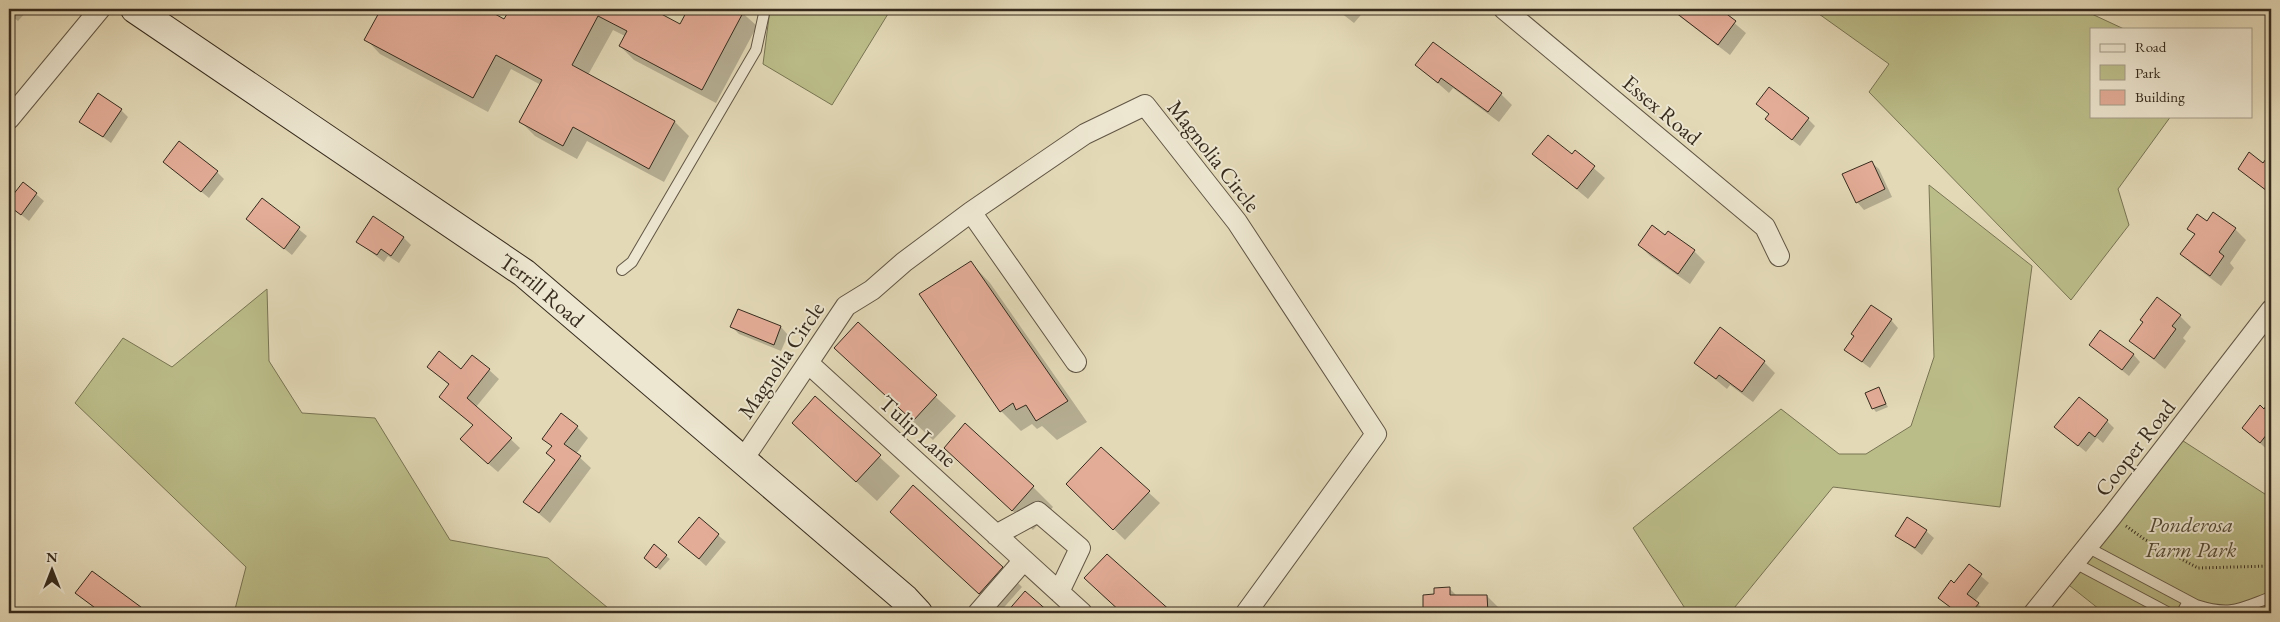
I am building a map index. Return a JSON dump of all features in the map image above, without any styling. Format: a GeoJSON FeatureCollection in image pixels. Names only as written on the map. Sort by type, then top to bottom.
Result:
{"type":"FeatureCollection","features":[{"type":"Feature","properties":{"kind":"street"},"geometry":{"type":"LineString","coordinates":[[9,119],[100,9]]}},
{"type":"Feature","properties":{"kind":"street","name":"Essex Road"},"geometry":{"type":"LineString","coordinates":[[1504,9],[1765,227],[1779,256]]}},
{"type":"Feature","properties":{"kind":"street","name":"Terrill Road"},"geometry":{"type":"LineString","coordinates":[[149,13],[524,273],[742,460],[908,606]]}},
{"type":"Feature","properties":{"kind":"street","name":"Magnolia Circle"},"geometry":{"type":"LineString","coordinates":[[742,460],[846,306],[872,290],[904,262],[971,212],[1085,134],[1145,105],[1237,222],[1376,434],[1246,613]]}},
{"type":"Feature","properties":{"kind":"street"},"geometry":{"type":"LineString","coordinates":[[971,212],[1076,362]]}},
{"type":"Feature","properties":{"kind":"street","name":"Cooper Road"},"geometry":{"type":"LineString","coordinates":[[2034,613],[2073,562],[2112,516],[2271,310]]}},
{"type":"Feature","properties":{"kind":"street","name":"Tulip Lane"},"geometry":{"type":"LineString","coordinates":[[808,363],[1082,613]]}},
{"type":"Feature","properties":{"kind":"street"},"geometry":{"type":"LineString","coordinates":[[996,535],[1038,512],[1080,548],[1059,592]]}},
{"type":"Feature","properties":{"kind":"street"},"geometry":{"type":"LineString","coordinates":[[978,613],[1024,560]]}},
{"type":"Feature","properties":{"kind":"lane"},"geometry":{"type":"LineString","coordinates":[[622,270],[632,262],[756,50],[765,9]]}},
{"type":"Feature","properties":{"kind":"lane"},"geometry":{"type":"LineString","coordinates":[[2087,547],[2188,601],[2214,611],[2224,612],[2271,597]]}},
{"type":"Feature","properties":{"kind":"lane"},"geometry":{"type":"LineString","coordinates":[[2073,562],[2169,613]]}},
{"type":"Feature","properties":{"kind":"lane"},"geometry":{"type":"LineString","coordinates":[[2182,613],[2188,601]]}},
{"type":"Feature","properties":{"kind":"path"},"geometry":{"type":"LineString","coordinates":[[2112,516],[2144,539],[2198,568],[2271,566]]}},
{"type":"Feature","properties":{"kind":"green space"},"geometry":{"type":"Polygon","coordinates":[[[770,9],[891,9],[832,105],[763,64],[770,9]]]}},
{"type":"Feature","properties":{"kind":"green space"},"geometry":{"type":"Polygon","coordinates":[[[1812,9],[2081,9],[2122,28],[2090,28],[2090,118],[2170,118],[2118,189],[2129,225],[2071,300],[1869,92],[1889,64],[1812,9]]]}},
{"type":"Feature","properties":{"kind":"green space"},"geometry":{"type":"Polygon","coordinates":[[[1929,185],[2032,266],[2000,507],[1833,487],[1730,613],[1688,613],[1633,528],[1781,409],[1839,454],[1866,454],[1911,426],[1934,357],[1929,185]]]}},
{"type":"Feature","properties":{"kind":"green space"},"geometry":{"type":"Polygon","coordinates":[[[267,289],[269,361],[302,413],[375,418],[450,540],[548,558],[614,613],[234,613],[246,567],[75,403],[123,338],[172,367],[267,289]]]}},
{"type":"Feature","properties":{"kind":"green space","name":"Ponderosa Farm Park"},"geometry":{"type":"Polygon","coordinates":[[[2174,435],[2271,498],[2271,613],[2104,613],[2060,578],[2174,435]]]}},
{"type":"Feature","properties":{"kind":"building"},"geometry":{"type":"Polygon","coordinates":[[[381,9],[486,9],[504,19],[510,9],[652,9],[680,24],[688,9],[745,9],[702,90],[619,46],[627,31],[598,16],[572,65],[675,121],[649,169],[573,127],[563,146],[519,122],[542,80],[496,55],[473,98],[364,40],[381,9]]]}},
{"type":"Feature","properties":{"kind":"building"},"geometry":{"type":"Polygon","coordinates":[[[1671,9],[1720,9],[1736,21],[1718,45],[1671,9]]]}},
{"type":"Feature","properties":{"kind":"building"},"geometry":{"type":"Polygon","coordinates":[[[1433,42],[1502,93],[1488,112],[1441,78],[1438,83],[1415,65],[1433,42]]]}},
{"type":"Feature","properties":{"kind":"building"},"geometry":{"type":"Polygon","coordinates":[[[1769,87],[1809,118],[1792,140],[1765,119],[1769,114],[1756,104],[1769,87]]]}},
{"type":"Feature","properties":{"kind":"building"},"geometry":{"type":"Polygon","coordinates":[[[98,93],[122,109],[103,137],[79,122],[98,93]]]}},
{"type":"Feature","properties":{"kind":"building"},"geometry":{"type":"Polygon","coordinates":[[[1548,135],[1572,154],[1575,150],[1595,166],[1577,189],[1532,154],[1548,135]]]}},
{"type":"Feature","properties":{"kind":"building"},"geometry":{"type":"Polygon","coordinates":[[[179,141],[218,171],[201,192],[163,162],[179,141]]]}},
{"type":"Feature","properties":{"kind":"building"},"geometry":{"type":"Polygon","coordinates":[[[2249,152],[2263,163],[2271,152],[2271,194],[2238,169],[2249,152]]]}},
{"type":"Feature","properties":{"kind":"building"},"geometry":{"type":"Polygon","coordinates":[[[1872,161],[1885,189],[1856,203],[1842,174],[1872,161]]]}},
{"type":"Feature","properties":{"kind":"building"},"geometry":{"type":"Polygon","coordinates":[[[23,182],[37,193],[21,215],[9,206],[9,200],[23,182]]]}},
{"type":"Feature","properties":{"kind":"building"},"geometry":{"type":"Polygon","coordinates":[[[262,198],[300,227],[284,249],[246,219],[262,198]]]}},
{"type":"Feature","properties":{"kind":"building"},"geometry":{"type":"Polygon","coordinates":[[[2213,212],[2236,228],[2219,252],[2224,256],[2210,276],[2180,254],[2195,234],[2187,229],[2197,214],[2207,221],[2213,212]]]}},
{"type":"Feature","properties":{"kind":"building"},"geometry":{"type":"Polygon","coordinates":[[[373,216],[404,237],[391,256],[381,249],[377,255],[356,242],[373,216]]]}},
{"type":"Feature","properties":{"kind":"building"},"geometry":{"type":"Polygon","coordinates":[[[1652,225],[1665,235],[1668,231],[1695,250],[1678,274],[1638,245],[1652,225]]]}},
{"type":"Feature","properties":{"kind":"building"},"geometry":{"type":"Polygon","coordinates":[[[971,261],[1068,401],[1036,421],[1026,405],[1016,410],[1013,403],[1000,412],[919,294],[971,261]]]}},
{"type":"Feature","properties":{"kind":"building"},"geometry":{"type":"Polygon","coordinates":[[[2157,297],[2181,315],[2172,326],[2176,329],[2154,359],[2129,341],[2143,322],[2140,320],[2157,297]]]}},
{"type":"Feature","properties":{"kind":"building"},"geometry":{"type":"Polygon","coordinates":[[[1871,305],[1892,319],[1862,362],[1844,350],[1854,336],[1851,334],[1871,305]]]}},
{"type":"Feature","properties":{"kind":"building"},"geometry":{"type":"Polygon","coordinates":[[[738,309],[781,326],[774,345],[730,327],[738,309]]]}},
{"type":"Feature","properties":{"kind":"building"},"geometry":{"type":"Polygon","coordinates":[[[858,322],[937,395],[913,421],[834,348],[858,322]]]}},
{"type":"Feature","properties":{"kind":"building"},"geometry":{"type":"Polygon","coordinates":[[[1720,327],[1765,361],[1742,392],[1719,375],[1716,379],[1694,363],[1720,327]]]}},
{"type":"Feature","properties":{"kind":"building"},"geometry":{"type":"Polygon","coordinates":[[[2100,330],[2134,354],[2122,370],[2089,345],[2100,330]]]}},
{"type":"Feature","properties":{"kind":"building"},"geometry":{"type":"Polygon","coordinates":[[[439,351],[461,369],[472,355],[490,369],[467,398],[512,438],[488,464],[460,439],[473,425],[439,397],[449,384],[427,367],[439,351]]]}},
{"type":"Feature","properties":{"kind":"building"},"geometry":{"type":"Polygon","coordinates":[[[1879,387],[1886,404],[1872,409],[1865,393],[1879,387]]]}},
{"type":"Feature","properties":{"kind":"building"},"geometry":{"type":"Polygon","coordinates":[[[815,396],[881,455],[856,482],[792,423],[815,396]]]}},
{"type":"Feature","properties":{"kind":"building"},"geometry":{"type":"Polygon","coordinates":[[[2079,397],[2108,420],[2095,437],[2089,432],[2078,446],[2054,427],[2079,397]]]}},
{"type":"Feature","properties":{"kind":"building"},"geometry":{"type":"Polygon","coordinates":[[[2271,399],[2271,429],[2260,443],[2242,428],[2260,405],[2264,409],[2271,399]]]}},
{"type":"Feature","properties":{"kind":"building"},"geometry":{"type":"Polygon","coordinates":[[[561,413],[578,426],[564,444],[581,456],[539,513],[523,502],[555,460],[546,453],[552,446],[542,439],[561,413]]]}},
{"type":"Feature","properties":{"kind":"building"},"geometry":{"type":"Polygon","coordinates":[[[965,423],[1034,486],[1012,511],[944,448],[965,423]]]}},
{"type":"Feature","properties":{"kind":"building"},"geometry":{"type":"Polygon","coordinates":[[[1101,447],[1150,491],[1113,530],[1066,484],[1101,447]]]}},
{"type":"Feature","properties":{"kind":"building"},"geometry":{"type":"Polygon","coordinates":[[[913,485],[1003,567],[979,594],[890,512],[913,485]]]}},
{"type":"Feature","properties":{"kind":"building"},"geometry":{"type":"Polygon","coordinates":[[[699,517],[719,534],[699,559],[678,542],[699,517]]]}},
{"type":"Feature","properties":{"kind":"building"},"geometry":{"type":"Polygon","coordinates":[[[1907,517],[1927,530],[1915,548],[1895,536],[1907,517]]]}},
{"type":"Feature","properties":{"kind":"building"},"geometry":{"type":"Polygon","coordinates":[[[654,544],[667,555],[656,568],[644,558],[654,544]]]}},
{"type":"Feature","properties":{"kind":"building"},"geometry":{"type":"Polygon","coordinates":[[[1107,554],[1173,613],[1122,613],[1084,578],[1107,554]]]}},
{"type":"Feature","properties":{"kind":"building"},"geometry":{"type":"Polygon","coordinates":[[[1969,564],[1982,574],[1967,594],[1979,603],[1971,613],[1958,613],[1938,598],[1951,580],[1954,583],[1969,564]]]}},
{"type":"Feature","properties":{"kind":"building"},"geometry":{"type":"Polygon","coordinates":[[[92,571],[149,613],[102,613],[75,593],[92,571]]]}},
{"type":"Feature","properties":{"kind":"building"},"geometry":{"type":"Polygon","coordinates":[[[1450,587],[1450,595],[1487,595],[1488,613],[1423,613],[1423,595],[1434,594],[1434,588],[1450,587]]]}},
{"type":"Feature","properties":{"kind":"building"},"geometry":{"type":"Polygon","coordinates":[[[1025,591],[1050,613],[1006,613],[1025,591]]]}}]}
